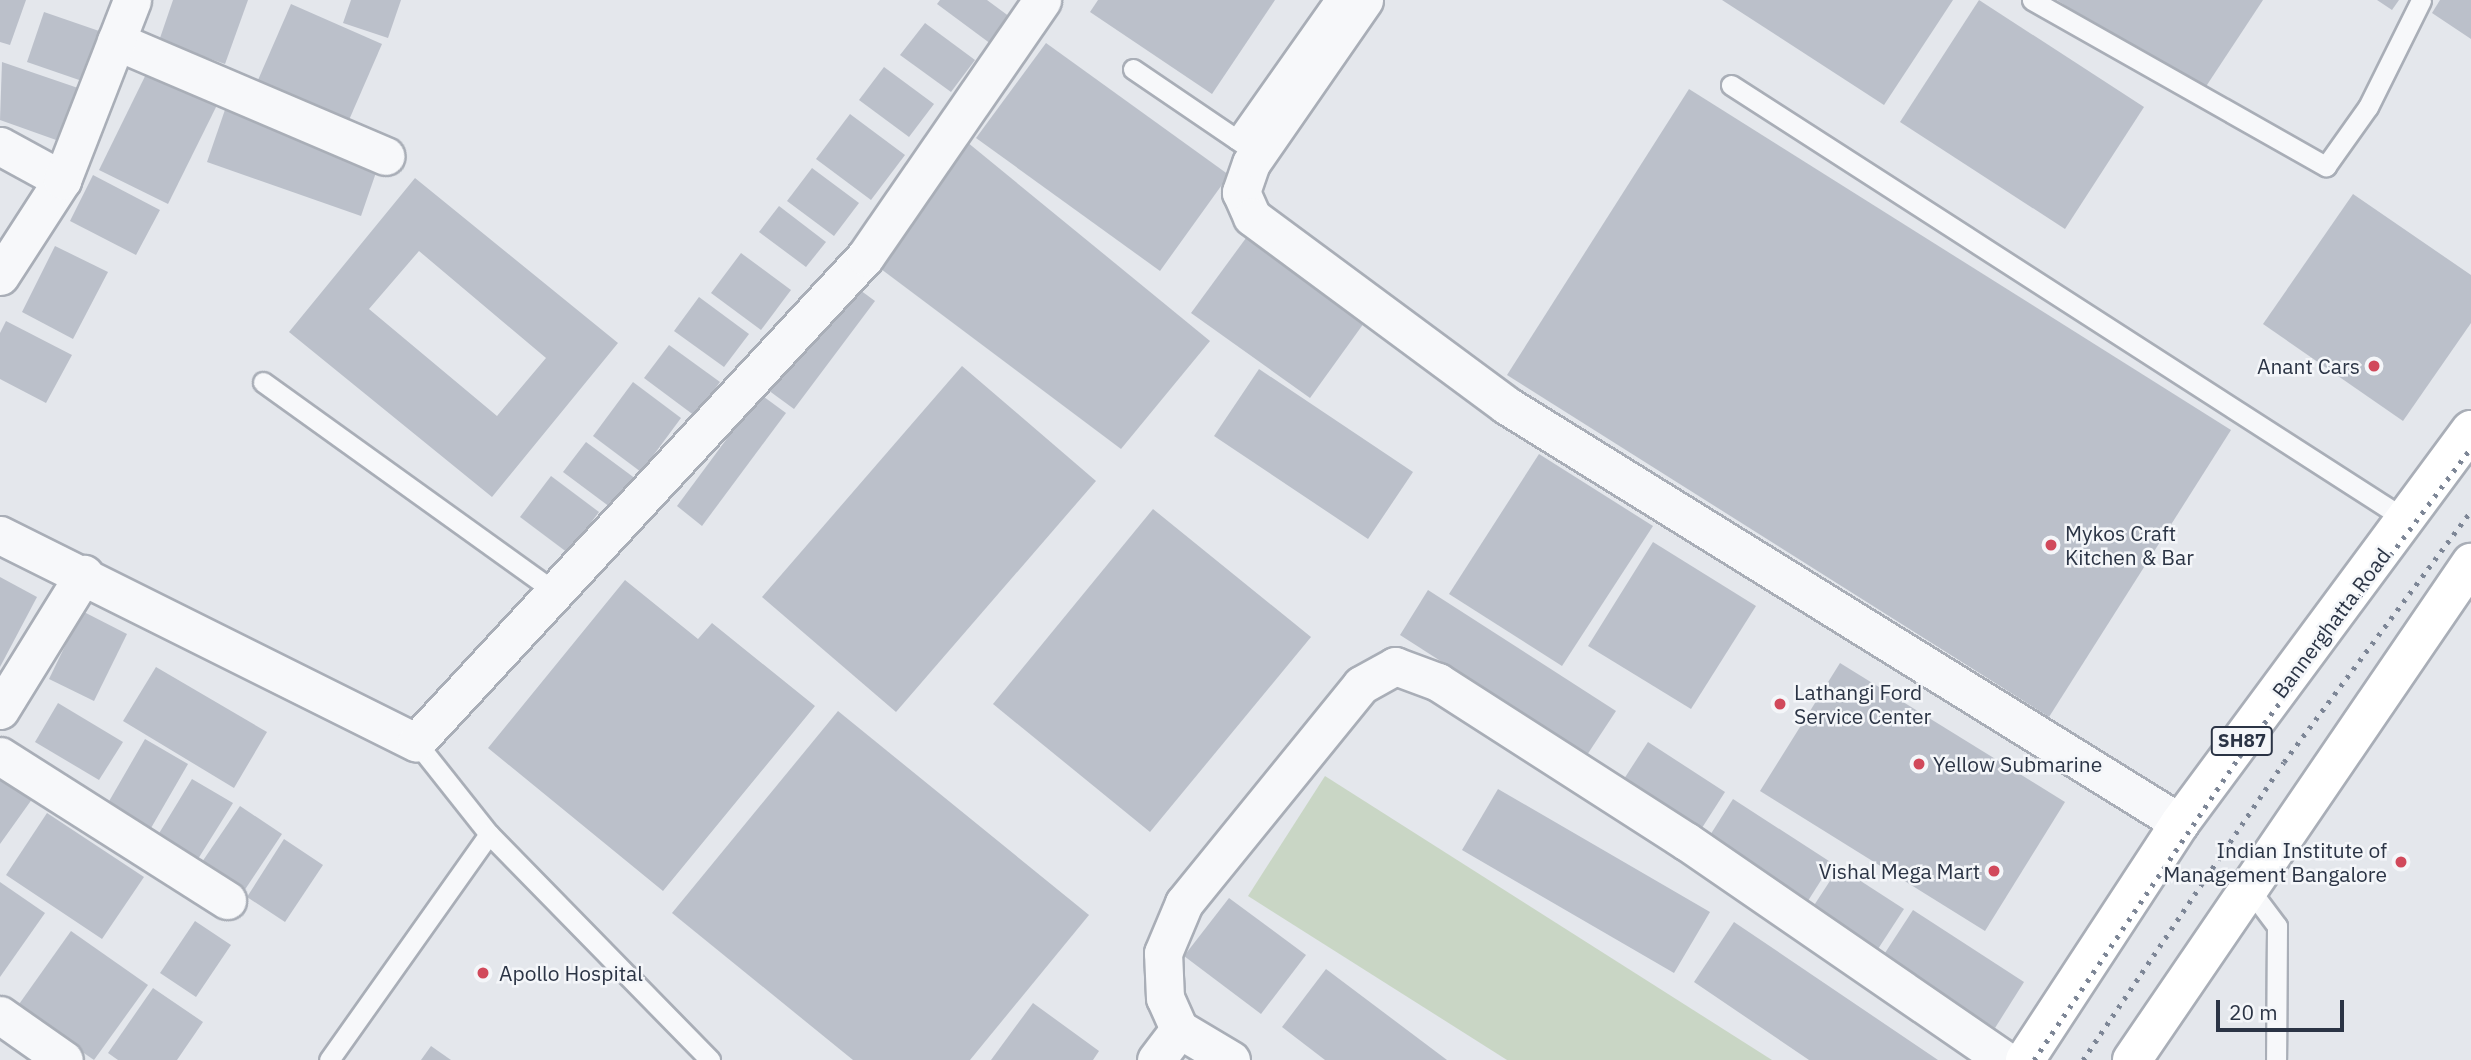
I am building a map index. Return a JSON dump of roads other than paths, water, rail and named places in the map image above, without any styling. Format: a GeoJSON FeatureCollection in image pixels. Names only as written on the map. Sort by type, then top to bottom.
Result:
{"type":"FeatureCollection","features":[{"type":"Feature","properties":{"kind":"main road","name":"Bannerghatta Road"},"geometry":{"type":"LineString","coordinates":[[2025,1060],[2180,823],[2408,521],[2471,430]]}},
{"type":"Feature","properties":{"kind":"main road"},"geometry":{"type":"LineString","coordinates":[[2132,1060],[2247,886],[2471,563]]}},
{"type":"Feature","properties":{"kind":"street"},"geometry":{"type":"LineString","coordinates":[[0,276],[62,180],[132,0]]}},
{"type":"Feature","properties":{"kind":"street"},"geometry":{"type":"LineString","coordinates":[[0,535],[84,574],[416,742],[558,594],[865,257],[1042,0]]}},
{"type":"Feature","properties":{"kind":"street"},"geometry":{"type":"LineString","coordinates":[[1364,0],[1247,146],[1241,192],[1252,217],[1506,405],[2180,823]]}},
{"type":"Feature","properties":{"kind":"street"},"geometry":{"type":"LineString","coordinates":[[116,41],[386,156]]}},
{"type":"Feature","properties":{"kind":"street"},"geometry":{"type":"LineString","coordinates":[[0,146],[62,180]]}},
{"type":"Feature","properties":{"kind":"street"},"geometry":{"type":"LineString","coordinates":[[0,710],[84,574]]}},
{"type":"Feature","properties":{"kind":"street"},"geometry":{"type":"LineString","coordinates":[[1231,1060],[1179,1029],[1165,998],[1163,953],[1184,902],[1362,685],[1395,666],[1438,682],[1686,841],[2006,1060]]}},
{"type":"Feature","properties":{"kind":"street"},"geometry":{"type":"LineString","coordinates":[[0,756],[227,900]]}},
{"type":"Feature","properties":{"kind":"street"},"geometry":{"type":"LineString","coordinates":[[0,1016],[64,1060]]}},
{"type":"Feature","properties":{"kind":"street"},"geometry":{"type":"LineString","coordinates":[[1156,1060],[1179,1029]]}},
{"type":"Feature","properties":{"kind":"lane"},"geometry":{"type":"LineString","coordinates":[[1133,69],[1247,146],[1334,0]]}},
{"type":"Feature","properties":{"kind":"lane"},"geometry":{"type":"LineString","coordinates":[[2032,0],[2326,166],[2368,107],[2421,0]]}},
{"type":"Feature","properties":{"kind":"lane"},"geometry":{"type":"LineString","coordinates":[[1731,85],[2408,521]]}},
{"type":"Feature","properties":{"kind":"lane"},"geometry":{"type":"LineString","coordinates":[[263,382],[558,594]]}},
{"type":"Feature","properties":{"kind":"lane"},"geometry":{"type":"LineString","coordinates":[[416,742],[489,834],[710,1060]]}},
{"type":"Feature","properties":{"kind":"lane"},"geometry":{"type":"LineString","coordinates":[[330,1060],[489,834]]}},
{"type":"Feature","properties":{"kind":"lane"},"geometry":{"type":"LineString","coordinates":[[2247,886],[2277,926],[2276,1060]]}},
{"type":"Feature","properties":{"kind":"railway"},"geometry":{"type":"LineString","coordinates":[[2034,1060],[2239,757],[2471,448]]}},
{"type":"Feature","properties":{"kind":"railway"},"geometry":{"type":"LineString","coordinates":[[2083,1060],[2284,762],[2471,511]]}},
{"type":"Feature","properties":{"kind":"place","name":"Anant Cars"},"geometry":{"type":"Point","coordinates":[2374,366]}},
{"type":"Feature","properties":{"kind":"place","name":"Mykos Craft Kitchen & Bar"},"geometry":{"type":"Point","coordinates":[2051,545]}},
{"type":"Feature","properties":{"kind":"place","name":"Lathangi Ford Service Center"},"geometry":{"type":"Point","coordinates":[1780,704]}},
{"type":"Feature","properties":{"kind":"place","name":"Yellow Submarine"},"geometry":{"type":"Point","coordinates":[1919,764]}},
{"type":"Feature","properties":{"kind":"place","name":"Indian Institute of Management Bangalore"},"geometry":{"type":"Point","coordinates":[2401,862]}},
{"type":"Feature","properties":{"kind":"place","name":"Vishal Mega Mart"},"geometry":{"type":"Point","coordinates":[1994,871]}},
{"type":"Feature","properties":{"kind":"place","name":"Apollo Hospital"},"geometry":{"type":"Point","coordinates":[483,973]}}]}
